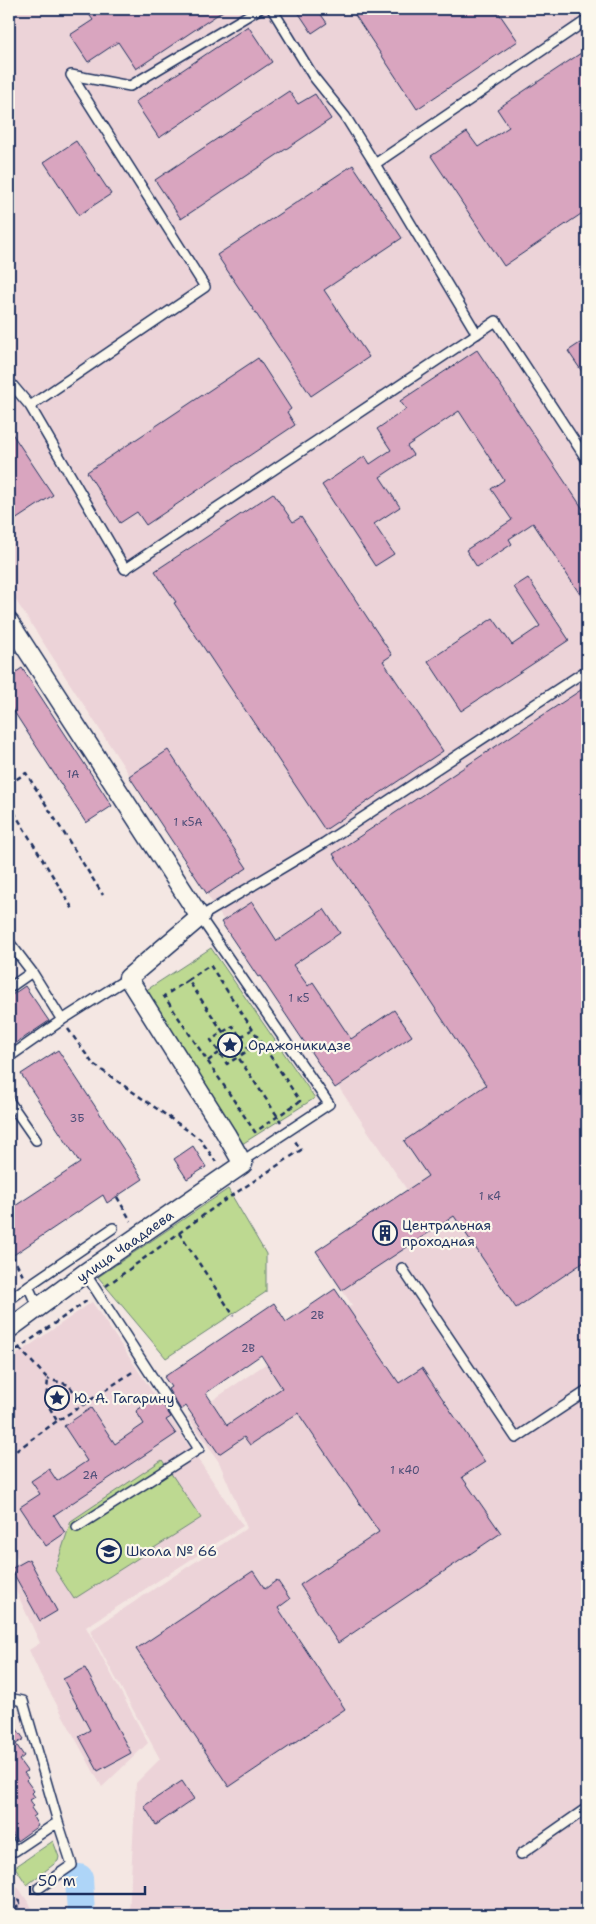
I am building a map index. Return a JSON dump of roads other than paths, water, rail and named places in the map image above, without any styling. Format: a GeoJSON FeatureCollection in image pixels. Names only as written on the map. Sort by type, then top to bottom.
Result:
{"type":"FeatureCollection","features":[{"type":"Feature","properties":{"kind":"street"},"geometry":{"type":"LineString","coordinates":[[11,631],[200,917],[128,978],[226,1134],[247,1160]]}},
{"type":"Feature","properties":{"kind":"street","name":"улица Чаадаева"},"geometry":{"type":"LineString","coordinates":[[9,1329],[85,1273],[247,1160]]}},
{"type":"Feature","properties":{"kind":"lane"},"geometry":{"type":"LineString","coordinates":[[30,406],[205,287],[71,75],[130,86],[258,9]]}},
{"type":"Feature","properties":{"kind":"lane"},"geometry":{"type":"LineString","coordinates":[[272,9],[313,76],[345,116],[477,334]]}},
{"type":"Feature","properties":{"kind":"lane"},"geometry":{"type":"LineString","coordinates":[[375,164],[587,20]]}},
{"type":"Feature","properties":{"kind":"lane"},"geometry":{"type":"LineString","coordinates":[[9,381],[30,406],[125,569],[496,321],[587,460]]}},
{"type":"Feature","properties":{"kind":"lane"},"geometry":{"type":"LineString","coordinates":[[247,1160],[329,1104],[200,917],[324,843],[587,670]]}},
{"type":"Feature","properties":{"kind":"lane"},"geometry":{"type":"LineString","coordinates":[[9,942],[32,972],[62,1020]]}},
{"type":"Feature","properties":{"kind":"lane"},"geometry":{"type":"LineString","coordinates":[[9,988],[32,972]]}},
{"type":"Feature","properties":{"kind":"lane"},"geometry":{"type":"LineString","coordinates":[[9,1057],[62,1020],[128,978]]}},
{"type":"Feature","properties":{"kind":"lane"},"geometry":{"type":"LineString","coordinates":[[9,1101],[36,1140]]}},
{"type":"Feature","properties":{"kind":"lane"},"geometry":{"type":"LineString","coordinates":[[9,1300],[113,1228]]}},
{"type":"Feature","properties":{"kind":"lane"},"geometry":{"type":"LineString","coordinates":[[402,1268],[516,1438],[587,1391]]}},
{"type":"Feature","properties":{"kind":"lane"},"geometry":{"type":"LineString","coordinates":[[77,1527],[199,1449],[85,1273]]}},
{"type":"Feature","properties":{"kind":"lane"},"geometry":{"type":"LineString","coordinates":[[28,1286],[33,1297],[41,1305]]}},
{"type":"Feature","properties":{"kind":"lane"},"geometry":{"type":"LineString","coordinates":[[9,1698],[23,1701],[72,1865],[39,1888]]}},
{"type":"Feature","properties":{"kind":"lane"},"geometry":{"type":"LineString","coordinates":[[521,1854],[587,1808]]}},
{"type":"Feature","properties":{"kind":"lane"},"geometry":{"type":"LineString","coordinates":[[9,1842],[15,1851],[58,1822]]}},
{"type":"Feature","properties":{"kind":"waterway"},"geometry":{"type":"LineString","coordinates":[[79,1878],[81,1915]]}},
{"type":"Feature","properties":{"kind":"place","name":"Орджоникидзе"},"geometry":{"type":"Point","coordinates":[230,1045]}},
{"type":"Feature","properties":{"kind":"place","name":"Центральная проходная"},"geometry":{"type":"Point","coordinates":[385,1233]}},
{"type":"Feature","properties":{"kind":"place","name":"Ю. А. Гагарину"},"geometry":{"type":"Point","coordinates":[57,1398]}},
{"type":"Feature","properties":{"kind":"place","name":"Школа № 66"},"geometry":{"type":"Point","coordinates":[109,1551]}}]}
